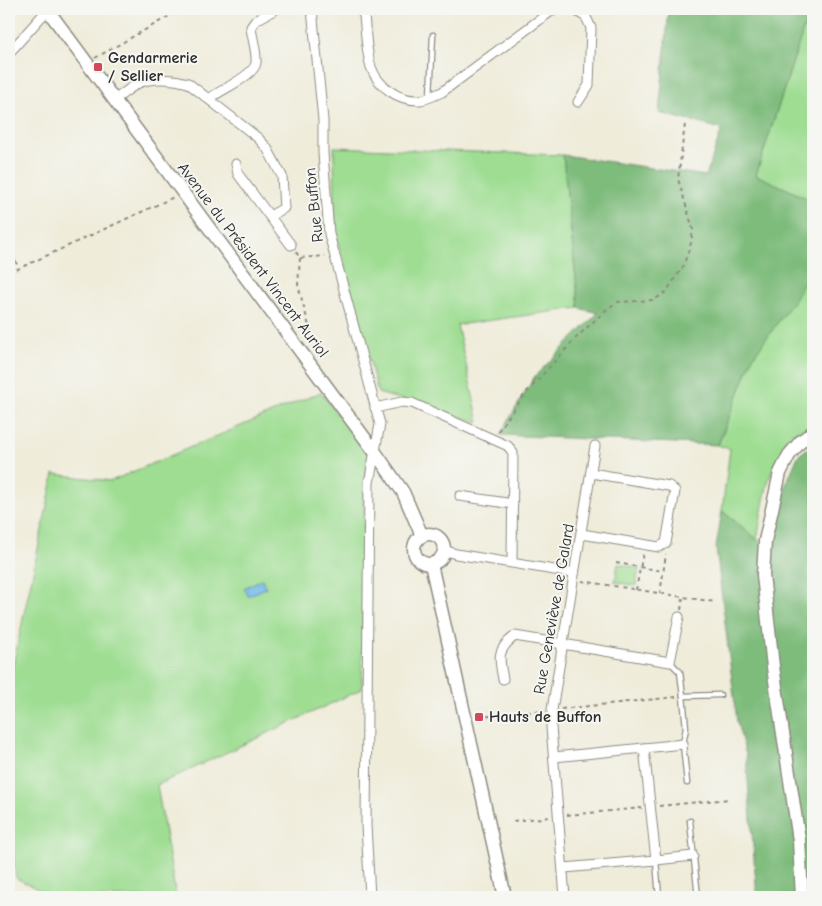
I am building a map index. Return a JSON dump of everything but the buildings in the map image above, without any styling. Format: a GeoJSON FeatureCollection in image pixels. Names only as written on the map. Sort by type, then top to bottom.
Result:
{"type":"FeatureCollection","features":[{"type":"Feature","properties":{"kind":"main road","name":"Avenue du Président Vincent Auriol"},"geometry":{"type":"LineString","coordinates":[[48,10],[375,452],[403,492],[422,536]]}},
{"type":"Feature","properties":{"kind":"main road"},"geometry":{"type":"LineString","coordinates":[[802,897],[799,840],[773,667],[762,575],[765,540],[780,473],[790,454],[801,441],[813,432]]}},
{"type":"Feature","properties":{"kind":"main road"},"geometry":{"type":"LineString","coordinates":[[422,536],[435,536],[442,541],[444,550],[442,558],[432,564],[420,561],[415,554],[416,542],[422,536]]}},
{"type":"Feature","properties":{"kind":"main road"},"geometry":{"type":"LineString","coordinates":[[432,564],[506,897]]}},
{"type":"Feature","properties":{"kind":"street"},"geometry":{"type":"LineString","coordinates":[[209,99],[248,74],[254,68],[256,61],[251,27],[256,20],[276,9]]}},
{"type":"Feature","properties":{"kind":"street","name":"Rue Buffon"},"geometry":{"type":"LineString","coordinates":[[312,9],[323,120],[323,153],[329,234],[380,424],[369,483],[366,824],[370,897]]}},
{"type":"Feature","properties":{"kind":"street"},"geometry":{"type":"LineString","coordinates":[[361,9],[364,16],[371,67],[385,89],[411,100],[430,98],[442,92],[554,9]]}},
{"type":"Feature","properties":{"kind":"street"},"geometry":{"type":"LineString","coordinates":[[573,9],[586,17],[591,28],[589,85],[578,102]]}},
{"type":"Feature","properties":{"kind":"street"},"geometry":{"type":"LineString","coordinates":[[9,53],[48,10]]}},
{"type":"Feature","properties":{"kind":"street"},"geometry":{"type":"LineString","coordinates":[[114,100],[140,82],[178,80],[188,83],[258,138],[267,148],[282,176],[284,208],[270,216]]}},
{"type":"Feature","properties":{"kind":"street"},"geometry":{"type":"LineString","coordinates":[[236,164],[238,174],[291,246]]}},
{"type":"Feature","properties":{"kind":"street"},"geometry":{"type":"LineString","coordinates":[[375,408],[402,402],[412,402],[508,446],[513,453],[512,562]]}},
{"type":"Feature","properties":{"kind":"street","name":"Rue Geneviève de Galard"},"geometry":{"type":"LineString","coordinates":[[565,897],[552,710],[595,446]]}},
{"type":"Feature","properties":{"kind":"street"},"geometry":{"type":"LineString","coordinates":[[582,534],[659,547],[666,543],[675,491],[669,486],[591,473]]}},
{"type":"Feature","properties":{"kind":"street"},"geometry":{"type":"LineString","coordinates":[[460,496],[513,504]]}},
{"type":"Feature","properties":{"kind":"street"},"geometry":{"type":"LineString","coordinates":[[444,550],[456,554],[512,562],[573,576]]}},
{"type":"Feature","properties":{"kind":"street"},"geometry":{"type":"LineString","coordinates":[[503,679],[499,658],[504,644],[515,636],[670,662],[679,617]]}},
{"type":"Feature","properties":{"kind":"street"},"geometry":{"type":"LineString","coordinates":[[554,757],[683,744]]}},
{"type":"Feature","properties":{"kind":"street"},"geometry":{"type":"LineString","coordinates":[[644,748],[656,860]]}},
{"type":"Feature","properties":{"kind":"street"},"geometry":{"type":"LineString","coordinates":[[564,868],[693,856]]}},
{"type":"Feature","properties":{"kind":"lane"},"geometry":{"type":"LineString","coordinates":[[430,98],[433,35]]}},
{"type":"Feature","properties":{"kind":"lane"},"geometry":{"type":"LineString","coordinates":[[670,662],[680,672],[686,728],[683,744],[687,783]]}},
{"type":"Feature","properties":{"kind":"lane"},"geometry":{"type":"LineString","coordinates":[[683,696],[720,695]]}},
{"type":"Feature","properties":{"kind":"lane"},"geometry":{"type":"LineString","coordinates":[[690,820],[698,897]]}},
{"type":"Feature","properties":{"kind":"lane"},"geometry":{"type":"LineString","coordinates":[[656,860],[659,897]]}},
{"type":"Feature","properties":{"kind":"path"},"geometry":{"type":"LineString","coordinates":[[86,62],[117,47],[182,9]]}},
{"type":"Feature","properties":{"kind":"path"},"geometry":{"type":"LineString","coordinates":[[493,438],[525,394],[577,337],[608,308],[618,302],[654,300],[666,292],[683,267],[694,229],[678,179],[685,124]]}},
{"type":"Feature","properties":{"kind":"path"},"geometry":{"type":"LineString","coordinates":[[9,273],[183,193]]}},
{"type":"Feature","properties":{"kind":"path"},"geometry":{"type":"LineString","coordinates":[[9,246],[19,269]]}},
{"type":"Feature","properties":{"kind":"path"},"geometry":{"type":"LineString","coordinates":[[291,246],[300,258],[298,285],[313,342]]}},
{"type":"Feature","properties":{"kind":"path"},"geometry":{"type":"LineString","coordinates":[[300,258],[335,255]]}},
{"type":"Feature","properties":{"kind":"path"},"geometry":{"type":"LineString","coordinates":[[660,594],[666,543]]}},
{"type":"Feature","properties":{"kind":"path"},"geometry":{"type":"LineString","coordinates":[[636,590],[644,545]]}},
{"type":"Feature","properties":{"kind":"path"},"geometry":{"type":"LineString","coordinates":[[616,563],[663,571]]}},
{"type":"Feature","properties":{"kind":"path"},"geometry":{"type":"LineString","coordinates":[[573,576],[636,590],[715,602]]}},
{"type":"Feature","properties":{"kind":"path"},"geometry":{"type":"LineString","coordinates":[[679,617],[682,597]]}},
{"type":"Feature","properties":{"kind":"path"},"geometry":{"type":"LineString","coordinates":[[479,717],[683,696]]}},
{"type":"Feature","properties":{"kind":"path"},"geometry":{"type":"LineString","coordinates":[[513,822],[729,799]]}},
{"type":"Feature","properties":{"kind":"green space"},"geometry":{"type":"Polygon","coordinates":[[[669,9],[810,9],[756,175],[813,201],[813,265],[794,300],[753,357],[718,445],[500,435],[535,376],[598,313],[579,308],[563,155],[706,176],[722,129],[659,113],[669,9]]]}},
{"type":"Feature","properties":{"kind":"green space"},"geometry":{"type":"Polygon","coordinates":[[[810,9],[813,9],[813,201],[756,175],[810,9]]]}},
{"type":"Feature","properties":{"kind":"green space"},"geometry":{"type":"Polygon","coordinates":[[[334,147],[563,155],[579,308],[457,325],[479,422],[378,393],[335,231],[334,147]]]}},
{"type":"Feature","properties":{"kind":"green space"},"geometry":{"type":"Polygon","coordinates":[[[813,265],[813,423],[794,437],[777,459],[764,498],[757,539],[722,511],[730,449],[718,445],[753,357],[794,300],[813,265]]]}},
{"type":"Feature","properties":{"kind":"green space"},"geometry":{"type":"Polygon","coordinates":[[[321,392],[368,455],[364,485],[362,689],[157,785],[176,897],[53,897],[16,878],[9,815],[9,684],[54,474],[111,481],[321,392]]]}},
{"type":"Feature","properties":{"kind":"green space"},"geometry":{"type":"Polygon","coordinates":[[[813,444],[813,897],[757,897],[746,755],[737,722],[716,548],[722,511],[772,551],[786,484],[798,456],[813,444]]]}},
{"type":"Feature","properties":{"kind":"green space"},"geometry":{"type":"Polygon","coordinates":[[[618,564],[639,568],[636,586],[615,582],[618,564]]]}},
{"type":"Feature","properties":{"kind":"water"},"geometry":{"type":"Polygon","coordinates":[[[262,579],[266,588],[248,596],[244,588],[262,579]]]}},
{"type":"Feature","properties":{"kind":"waterway"},"geometry":{"type":"LineString","coordinates":[[813,613],[813,650]]}},
{"type":"Feature","properties":{"kind":"place","name":"Gendarmerie / Sellier"},"geometry":{"type":"Point","coordinates":[98,67]}},
{"type":"Feature","properties":{"kind":"place","name":"Hauts de Buffon"},"geometry":{"type":"Point","coordinates":[479,717]}}]}
